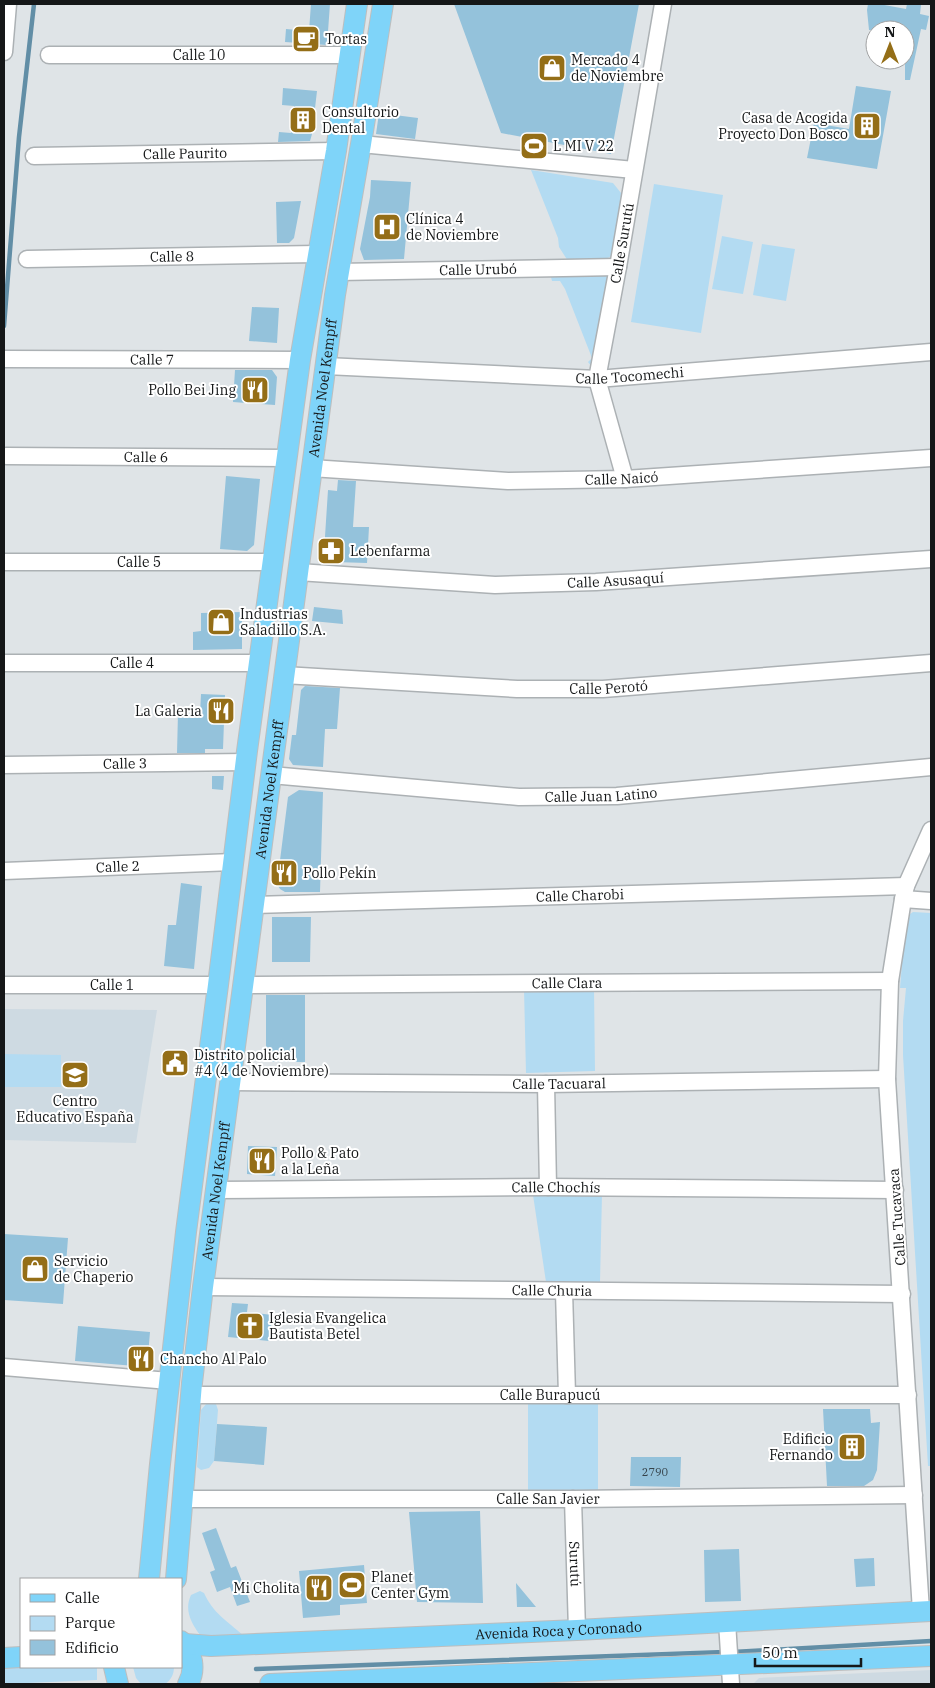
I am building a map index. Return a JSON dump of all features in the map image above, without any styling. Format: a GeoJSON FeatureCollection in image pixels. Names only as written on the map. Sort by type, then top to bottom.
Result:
{"type":"FeatureCollection","features":[{"type":"Feature","properties":{"kind":"main road","name":"Avenida Noel Kempff"},"geometry":{"type":"LineString","coordinates":[[149,1578],[168,1381],[246,756],[300,360],[322,222],[336,151],[357,4]]}},
{"type":"Feature","properties":{"kind":"main road","name":"Avenida Noel Kempff"},"geometry":{"type":"LineString","coordinates":[[176,1578],[192,1389],[203,1287],[298,572],[313,445],[326,366],[334,294],[361,144],[383,4]]}},
{"type":"Feature","properties":{"kind":"main road"},"geometry":{"type":"LineString","coordinates":[[322,222],[336,197],[342,167],[361,144],[354,133],[352,119],[356,73],[350,55]]}},
{"type":"Feature","properties":{"kind":"main road"},"geometry":{"type":"LineString","coordinates":[[313,445],[308,417],[307,375],[300,360],[314,344],[324,308],[334,294]]}},
{"type":"Feature","properties":{"kind":"main road"},"geometry":{"type":"LineString","coordinates":[[246,756],[268,691],[275,680],[284,675],[272,646],[277,592],[272,570]]}},
{"type":"Feature","properties":{"kind":"main road"},"geometry":{"type":"LineString","coordinates":[[231,1076],[229,1015],[224,993],[218,985],[231,970],[246,936],[253,909]]}},
{"type":"Feature","properties":{"kind":"main road"},"geometry":{"type":"LineString","coordinates":[[186,1232],[188,1278],[190,1283],[196,1287],[203,1287]]}},
{"type":"Feature","properties":{"kind":"main road"},"geometry":{"type":"LineString","coordinates":[[176,1316],[188,1318],[190,1322],[192,1389]]}},
{"type":"Feature","properties":{"kind":"main road"},"geometry":{"type":"LineString","coordinates":[[165,1413],[170,1439],[172,1478],[176,1491],[182,1499]]}},
{"type":"Feature","properties":{"kind":"main road","name":"Avenida Roca y Coronado"},"geometry":{"type":"LineString","coordinates":[[183,1642],[211,1646],[577,1630],[727,1630],[926,1611]]}},
{"type":"Feature","properties":{"kind":"main road"},"geometry":{"type":"LineString","coordinates":[[183,1642],[191,1655],[193,1667],[188,1684]]}},
{"type":"Feature","properties":{"kind":"main road"},"geometry":{"type":"LineString","coordinates":[[270,1684],[446,1681],[730,1669],[931,1656]]}},
{"type":"Feature","properties":{"kind":"main road"},"geometry":{"type":"LineString","coordinates":[[4,1658],[20,1657]]}},
{"type":"Feature","properties":{"kind":"main road"},"geometry":{"type":"LineString","coordinates":[[114,1668],[118,1684]]}},
{"type":"Feature","properties":{"kind":"street"},"geometry":{"type":"LineString","coordinates":[[4,52],[8,4]]}},
{"type":"Feature","properties":{"kind":"street","name":"Calle Surutú"},"geometry":{"type":"LineString","coordinates":[[625,479],[597,379],[663,4]]}},
{"type":"Feature","properties":{"kind":"street","name":"Calle 10"},"geometry":{"type":"LineString","coordinates":[[49,55],[350,55]]}},
{"type":"Feature","properties":{"kind":"street"},"geometry":{"type":"LineString","coordinates":[[361,144],[634,170]]}},
{"type":"Feature","properties":{"kind":"street","name":"Calle Paurito"},"geometry":{"type":"LineString","coordinates":[[34,156],[336,151]]}},
{"type":"Feature","properties":{"kind":"street","name":"Calle 8"},"geometry":{"type":"LineString","coordinates":[[27,259],[317,254]]}},
{"type":"Feature","properties":{"kind":"street","name":"Calle Urubó"},"geometry":{"type":"LineString","coordinates":[[338,272],[618,267]]}},
{"type":"Feature","properties":{"kind":"street","name":"Calle Tocomechi"},"geometry":{"type":"LineString","coordinates":[[326,366],[597,379],[931,352]]}},
{"type":"Feature","properties":{"kind":"street","name":"Calle 7"},"geometry":{"type":"LineString","coordinates":[[9,359],[300,360]]}},
{"type":"Feature","properties":{"kind":"street","name":"Calle 6"},"geometry":{"type":"LineString","coordinates":[[6,456],[286,458]]}},
{"type":"Feature","properties":{"kind":"street","name":"Calle Naicó"},"geometry":{"type":"LineString","coordinates":[[311,468],[508,481],[625,479],[931,458]]}},
{"type":"Feature","properties":{"kind":"street","name":"Calle Asusaquí"},"geometry":{"type":"LineString","coordinates":[[298,572],[513,584],[596,582],[931,559]]}},
{"type":"Feature","properties":{"kind":"street","name":"Calle 5"},"geometry":{"type":"LineString","coordinates":[[4,562],[272,570]]}},
{"type":"Feature","properties":{"kind":"street","name":"Calle 4"},"geometry":{"type":"LineString","coordinates":[[4,663],[259,663]]}},
{"type":"Feature","properties":{"kind":"street","name":"Calle Perotó"},"geometry":{"type":"LineString","coordinates":[[284,675],[517,689],[603,688],[931,663]]}},
{"type":"Feature","properties":{"kind":"street","name":"Calle 3"},"geometry":{"type":"LineString","coordinates":[[4,766],[246,756]]}},
{"type":"Feature","properties":{"kind":"street","name":"Calle Juan Latino"},"geometry":{"type":"LineString","coordinates":[[271,775],[519,796],[607,796],[931,767]]}},
{"type":"Feature","properties":{"kind":"street","name":"Calle Tucavaca"},"geometry":{"type":"LineString","coordinates":[[926,1611],[914,1495],[887,1079],[890,981],[904,892],[931,830]]}},
{"type":"Feature","properties":{"kind":"street","name":"Calle 2"},"geometry":{"type":"LineString","coordinates":[[4,871],[233,862]]}},
{"type":"Feature","properties":{"kind":"street","name":"Calle Charobi"},"geometry":{"type":"LineString","coordinates":[[253,909],[904,892],[931,901]]}},
{"type":"Feature","properties":{"kind":"street","name":"Calle Clara"},"geometry":{"type":"LineString","coordinates":[[244,985],[890,981]]}},
{"type":"Feature","properties":{"kind":"street","name":"Calle 1"},"geometry":{"type":"LineString","coordinates":[[4,985],[218,985]]}},
{"type":"Feature","properties":{"kind":"street","name":"Calle Tacuaral"},"geometry":{"type":"LineString","coordinates":[[231,1076],[546,1084],[887,1079]]}},
{"type":"Feature","properties":{"kind":"street"},"geometry":{"type":"LineString","coordinates":[[546,1084],[548,1187]]}},
{"type":"Feature","properties":{"kind":"street","name":"Calle Chochís"},"geometry":{"type":"LineString","coordinates":[[216,1190],[548,1187],[895,1190]]}},
{"type":"Feature","properties":{"kind":"street","name":"Calle Churia"},"geometry":{"type":"LineString","coordinates":[[203,1287],[902,1294]]}},
{"type":"Feature","properties":{"kind":"street"},"geometry":{"type":"LineString","coordinates":[[564,1291],[567,1395]]}},
{"type":"Feature","properties":{"kind":"street"},"geometry":{"type":"LineString","coordinates":[[4,1367],[168,1381]]}},
{"type":"Feature","properties":{"kind":"street","name":"Calle Burapucú"},"geometry":{"type":"LineString","coordinates":[[192,1389],[567,1395],[908,1395]]}},
{"type":"Feature","properties":{"kind":"street","name":"Calle San Javier"},"geometry":{"type":"LineString","coordinates":[[182,1499],[573,1499],[914,1495]]}},
{"type":"Feature","properties":{"kind":"street","name":"Surutú"},"geometry":{"type":"LineString","coordinates":[[573,1499],[577,1630]]}},
{"type":"Feature","properties":{"kind":"street"},"geometry":{"type":"LineString","coordinates":[[727,1630],[730,1669]]}},
{"type":"Feature","properties":{"kind":"shaded area","name":"Centro Educativo España"},"geometry":{"type":"Polygon","coordinates":[[[4,1009],[157,1010],[136,1143],[4,1140],[4,1009]]]}},
{"type":"Feature","properties":{"kind":"shaded area"},"geometry":{"type":"Polygon","coordinates":[[[931,1670],[931,1684],[753,1684],[759,1678],[931,1670]]]}},
{"type":"Feature","properties":{"kind":"green space"},"geometry":{"type":"Polygon","coordinates":[[[531,170],[613,183],[621,193],[616,248],[610,257],[600,261],[568,261],[559,247],[558,238],[531,170]]]}},
{"type":"Feature","properties":{"kind":"green space"},"geometry":{"type":"Polygon","coordinates":[[[654,184],[723,195],[701,333],[631,322],[654,184]]]}},
{"type":"Feature","properties":{"kind":"green space"},"geometry":{"type":"Polygon","coordinates":[[[722,236],[753,242],[743,294],[712,289],[722,236]]]}},
{"type":"Feature","properties":{"kind":"green space"},"geometry":{"type":"Polygon","coordinates":[[[762,244],[795,249],[786,301],[753,295],[762,244]]]}},
{"type":"Feature","properties":{"kind":"green space"},"geometry":{"type":"Polygon","coordinates":[[[550,273],[602,274],[607,276],[610,288],[600,354],[591,366],[588,362],[592,358],[565,289],[560,281],[552,281],[550,273]]]}},
{"type":"Feature","properties":{"kind":"green space"},"geometry":{"type":"Polygon","coordinates":[[[913,912],[931,913],[931,1466],[928,1466],[903,1055],[903,1021],[906,988],[900,988],[903,951],[910,914],[913,912]]]}},
{"type":"Feature","properties":{"kind":"green space"},"geometry":{"type":"Polygon","coordinates":[[[594,988],[595,1071],[526,1073],[524,989],[594,988]]]}},
{"type":"Feature","properties":{"kind":"green space"},"geometry":{"type":"Polygon","coordinates":[[[4,1054],[61,1055],[61,1087],[4,1087],[4,1054]]]}},
{"type":"Feature","properties":{"kind":"green space"},"geometry":{"type":"Polygon","coordinates":[[[602,1194],[600,1282],[546,1282],[533,1195],[602,1194]]]}},
{"type":"Feature","properties":{"kind":"green space"},"geometry":{"type":"Polygon","coordinates":[[[528,1402],[598,1402],[598,1491],[528,1491],[528,1402]]]}},
{"type":"Feature","properties":{"kind":"green space"},"geometry":{"type":"Polygon","coordinates":[[[207,1403],[216,1404],[218,1410],[214,1461],[209,1468],[201,1470],[197,1467],[201,1410],[207,1403]]]}},
{"type":"Feature","properties":{"kind":"green space"},"geometry":{"type":"Polygon","coordinates":[[[200,1591],[204,1593],[216,1611],[243,1635],[200,1635],[191,1621],[188,1606],[191,1595],[200,1591]]]}},
{"type":"Feature","properties":{"kind":"green space"},"geometry":{"type":"Polygon","coordinates":[[[4,1665],[20,1668],[97,1668],[97,1680],[4,1684],[4,1665]]]}},
{"type":"Feature","properties":{"kind":"green space"},"geometry":{"type":"Polygon","coordinates":[[[133,1668],[174,1668],[172,1677],[165,1684],[141,1684],[136,1678],[133,1668]]]}},
{"type":"Feature","properties":{"kind":"building"},"geometry":{"type":"Polygon","coordinates":[[[311,4],[330,4],[327,45],[285,42],[286,29],[309,31],[311,4]]]}},
{"type":"Feature","properties":{"kind":"building","name":"Mercado 4 de Noviembre"},"geometry":{"type":"Polygon","coordinates":[[[454,4],[639,4],[611,154],[501,133],[454,4]]]}},
{"type":"Feature","properties":{"kind":"building"},"geometry":{"type":"Polygon","coordinates":[[[868,4],[906,9],[907,4],[921,5],[920,14],[929,16],[926,30],[921,29],[915,57],[915,20],[868,20],[868,4]]]}},
{"type":"Feature","properties":{"kind":"building"},"geometry":{"type":"Polygon","coordinates":[[[905,70],[912,70],[910,80],[905,80],[905,70]]]}},
{"type":"Feature","properties":{"kind":"building","name":"Casa de Acogida Proyecto Don Bosco"},"geometry":{"type":"Polygon","coordinates":[[[856,86],[891,91],[877,169],[807,158],[814,123],[849,129],[856,86]]]}},
{"type":"Feature","properties":{"kind":"building"},"geometry":{"type":"Polygon","coordinates":[[[283,88],[317,91],[310,141],[278,142],[279,132],[291,133],[294,106],[282,105],[283,88]]]}},
{"type":"Feature","properties":{"kind":"building"},"geometry":{"type":"Polygon","coordinates":[[[379,113],[418,118],[415,139],[376,134],[379,113]]]}},
{"type":"Feature","properties":{"kind":"building"},"geometry":{"type":"Polygon","coordinates":[[[371,180],[411,182],[404,259],[364,260],[360,249],[370,197],[371,180]]]}},
{"type":"Feature","properties":{"kind":"building"},"geometry":{"type":"Polygon","coordinates":[[[301,201],[294,238],[289,243],[277,243],[276,202],[301,201]]]}},
{"type":"Feature","properties":{"kind":"building"},"geometry":{"type":"Polygon","coordinates":[[[252,307],[279,308],[277,343],[249,341],[252,307]]]}},
{"type":"Feature","properties":{"kind":"building","name":"Pollo Bei Jing"},"geometry":{"type":"Polygon","coordinates":[[[235,370],[272,370],[277,377],[275,405],[233,402],[235,370]]]}},
{"type":"Feature","properties":{"kind":"building"},"geometry":{"type":"Polygon","coordinates":[[[226,476],[260,479],[254,545],[247,551],[220,549],[226,476]]]}},
{"type":"Feature","properties":{"kind":"building"},"geometry":{"type":"Polygon","coordinates":[[[338,480],[356,481],[353,527],[369,527],[367,563],[335,562],[335,556],[327,555],[324,552],[328,490],[337,491],[338,480]]]}},
{"type":"Feature","properties":{"kind":"building"},"geometry":{"type":"Polygon","coordinates":[[[314,607],[342,610],[343,624],[312,621],[314,607]]]}},
{"type":"Feature","properties":{"kind":"building","name":"Industrias Saladillo S.A."},"geometry":{"type":"Polygon","coordinates":[[[242,612],[242,649],[193,650],[193,632],[201,631],[201,613],[242,612]]]}},
{"type":"Feature","properties":{"kind":"building"},"geometry":{"type":"Polygon","coordinates":[[[305,686],[340,688],[337,729],[325,729],[323,767],[293,765],[289,759],[292,735],[296,735],[301,690],[305,686]]]}},
{"type":"Feature","properties":{"kind":"building"},"geometry":{"type":"Polygon","coordinates":[[[201,694],[225,695],[223,749],[205,749],[205,753],[177,753],[178,713],[200,714],[201,694]]]}},
{"type":"Feature","properties":{"kind":"building"},"geometry":{"type":"Polygon","coordinates":[[[212,776],[224,776],[223,790],[212,789],[212,776]]]}},
{"type":"Feature","properties":{"kind":"building"},"geometry":{"type":"Polygon","coordinates":[[[299,790],[323,792],[320,892],[285,892],[277,884],[288,797],[299,790]]]}},
{"type":"Feature","properties":{"kind":"building"},"geometry":{"type":"Polygon","coordinates":[[[181,883],[202,886],[194,969],[164,966],[168,925],[176,925],[181,883]]]}},
{"type":"Feature","properties":{"kind":"building"},"geometry":{"type":"Polygon","coordinates":[[[272,917],[311,917],[310,962],[272,962],[272,917]]]}},
{"type":"Feature","properties":{"kind":"building"},"geometry":{"type":"Polygon","coordinates":[[[266,995],[305,995],[305,1062],[266,1062],[266,995]]]}},
{"type":"Feature","properties":{"kind":"building","name":"Pollo & Pato a la Leña"},"geometry":{"type":"Polygon","coordinates":[[[248,1146],[277,1147],[275,1176],[247,1174],[248,1146]]]}},
{"type":"Feature","properties":{"kind":"building","name":"Servicio de Chaperio"},"geometry":{"type":"Polygon","coordinates":[[[4,1234],[68,1238],[63,1304],[4,1300],[4,1234]]]}},
{"type":"Feature","properties":{"kind":"building","name":"Iglesia Evangelica Bautista Betel"},"geometry":{"type":"Polygon","coordinates":[[[232,1303],[248,1304],[247,1312],[272,1315],[269,1341],[228,1337],[232,1303]]]}},
{"type":"Feature","properties":{"kind":"building"},"geometry":{"type":"Polygon","coordinates":[[[78,1326],[150,1332],[147,1367],[75,1361],[78,1326]]]}},
{"type":"Feature","properties":{"kind":"building","name":"Edificio Fernando"},"geometry":{"type":"Polygon","coordinates":[[[823,1409],[870,1409],[871,1423],[880,1422],[877,1470],[873,1480],[864,1486],[827,1486],[823,1409]]]}},
{"type":"Feature","properties":{"kind":"building"},"geometry":{"type":"Polygon","coordinates":[[[217,1424],[267,1427],[264,1465],[214,1461],[217,1424]]]}},
{"type":"Feature","properties":{"kind":"building"},"geometry":{"type":"Polygon","coordinates":[[[631,1457],[681,1457],[680,1487],[630,1486],[631,1457]]]}},
{"type":"Feature","properties":{"kind":"building"},"geometry":{"type":"Polygon","coordinates":[[[480,1511],[483,1603],[417,1602],[409,1512],[480,1511]]]}},
{"type":"Feature","properties":{"kind":"building"},"geometry":{"type":"Polygon","coordinates":[[[216,1528],[231,1568],[236,1566],[250,1602],[237,1606],[230,1587],[217,1592],[210,1572],[215,1570],[202,1533],[216,1528]]]}},
{"type":"Feature","properties":{"kind":"building"},"geometry":{"type":"Polygon","coordinates":[[[739,1549],[741,1601],[705,1602],[704,1550],[739,1549]]]}},
{"type":"Feature","properties":{"kind":"building"},"geometry":{"type":"Polygon","coordinates":[[[874,1558],[875,1586],[856,1587],[854,1559],[874,1558]]]}},
{"type":"Feature","properties":{"kind":"building","name":"Mi Cholita"},"geometry":{"type":"Polygon","coordinates":[[[364,1565],[367,1603],[340,1605],[340,1615],[303,1618],[299,1571],[364,1565]]]}},
{"type":"Feature","properties":{"kind":"building"},"geometry":{"type":"Polygon","coordinates":[[[516,1583],[536,1607],[517,1607],[516,1583]]]}},
{"type":"Feature","properties":{"kind":"waterway"},"geometry":{"type":"LineString","coordinates":[[4,326],[19,137],[34,4]]}},
{"type":"Feature","properties":{"kind":"waterway"},"geometry":{"type":"LineString","coordinates":[[733,1652],[931,1641]]}},
{"type":"Feature","properties":{"kind":"waterway"},"geometry":{"type":"LineString","coordinates":[[256,1669],[725,1652]]}},
{"type":"Feature","properties":{"kind":"place","name":"Tortas"},"geometry":{"type":"Point","coordinates":[306,39]}},
{"type":"Feature","properties":{"kind":"place","name":"Mercado 4 de Noviembre"},"geometry":{"type":"Point","coordinates":[552,68]}},
{"type":"Feature","properties":{"kind":"place","name":"Consultorio Dental"},"geometry":{"type":"Point","coordinates":[303,120]}},
{"type":"Feature","properties":{"kind":"place","name":"Casa de Acogida Proyecto Don Bosco"},"geometry":{"type":"Point","coordinates":[867,126]}},
{"type":"Feature","properties":{"kind":"place","name":"L MI V 22"},"geometry":{"type":"Point","coordinates":[534,146]}},
{"type":"Feature","properties":{"kind":"place","name":"Clínica 4 de Noviembre"},"geometry":{"type":"Point","coordinates":[387,227]}},
{"type":"Feature","properties":{"kind":"place","name":"Pollo Bei Jing"},"geometry":{"type":"Point","coordinates":[255,390]}},
{"type":"Feature","properties":{"kind":"place","name":"Lebenfarma"},"geometry":{"type":"Point","coordinates":[331,551]}},
{"type":"Feature","properties":{"kind":"place","name":"Industrias Saladillo S.A."},"geometry":{"type":"Point","coordinates":[221,622]}},
{"type":"Feature","properties":{"kind":"place","name":"La Galeria"},"geometry":{"type":"Point","coordinates":[221,711]}},
{"type":"Feature","properties":{"kind":"place","name":"Pollo Pekín"},"geometry":{"type":"Point","coordinates":[284,873]}},
{"type":"Feature","properties":{"kind":"place","name":"Distrito policial #4 (4 de Noviembre)"},"geometry":{"type":"Point","coordinates":[175,1063]}},
{"type":"Feature","properties":{"kind":"place","name":"Centro Educativo España"},"geometry":{"type":"Point","coordinates":[75,1075]}},
{"type":"Feature","properties":{"kind":"place","name":"Pollo & Pato a la Leña"},"geometry":{"type":"Point","coordinates":[262,1161]}},
{"type":"Feature","properties":{"kind":"place","name":"Servicio de Chaperio"},"geometry":{"type":"Point","coordinates":[35,1269]}},
{"type":"Feature","properties":{"kind":"place","name":"Iglesia Evangelica Bautista Betel"},"geometry":{"type":"Point","coordinates":[250,1326]}},
{"type":"Feature","properties":{"kind":"place","name":"Chancho Al Palo"},"geometry":{"type":"Point","coordinates":[141,1359]}},
{"type":"Feature","properties":{"kind":"place","name":"Edificio Fernando"},"geometry":{"type":"Point","coordinates":[852,1447]}},
{"type":"Feature","properties":{"kind":"place","name":"Planet Center Gym"},"geometry":{"type":"Point","coordinates":[352,1585]}},
{"type":"Feature","properties":{"kind":"place","name":"Mi Cholita"},"geometry":{"type":"Point","coordinates":[319,1588]}}]}
